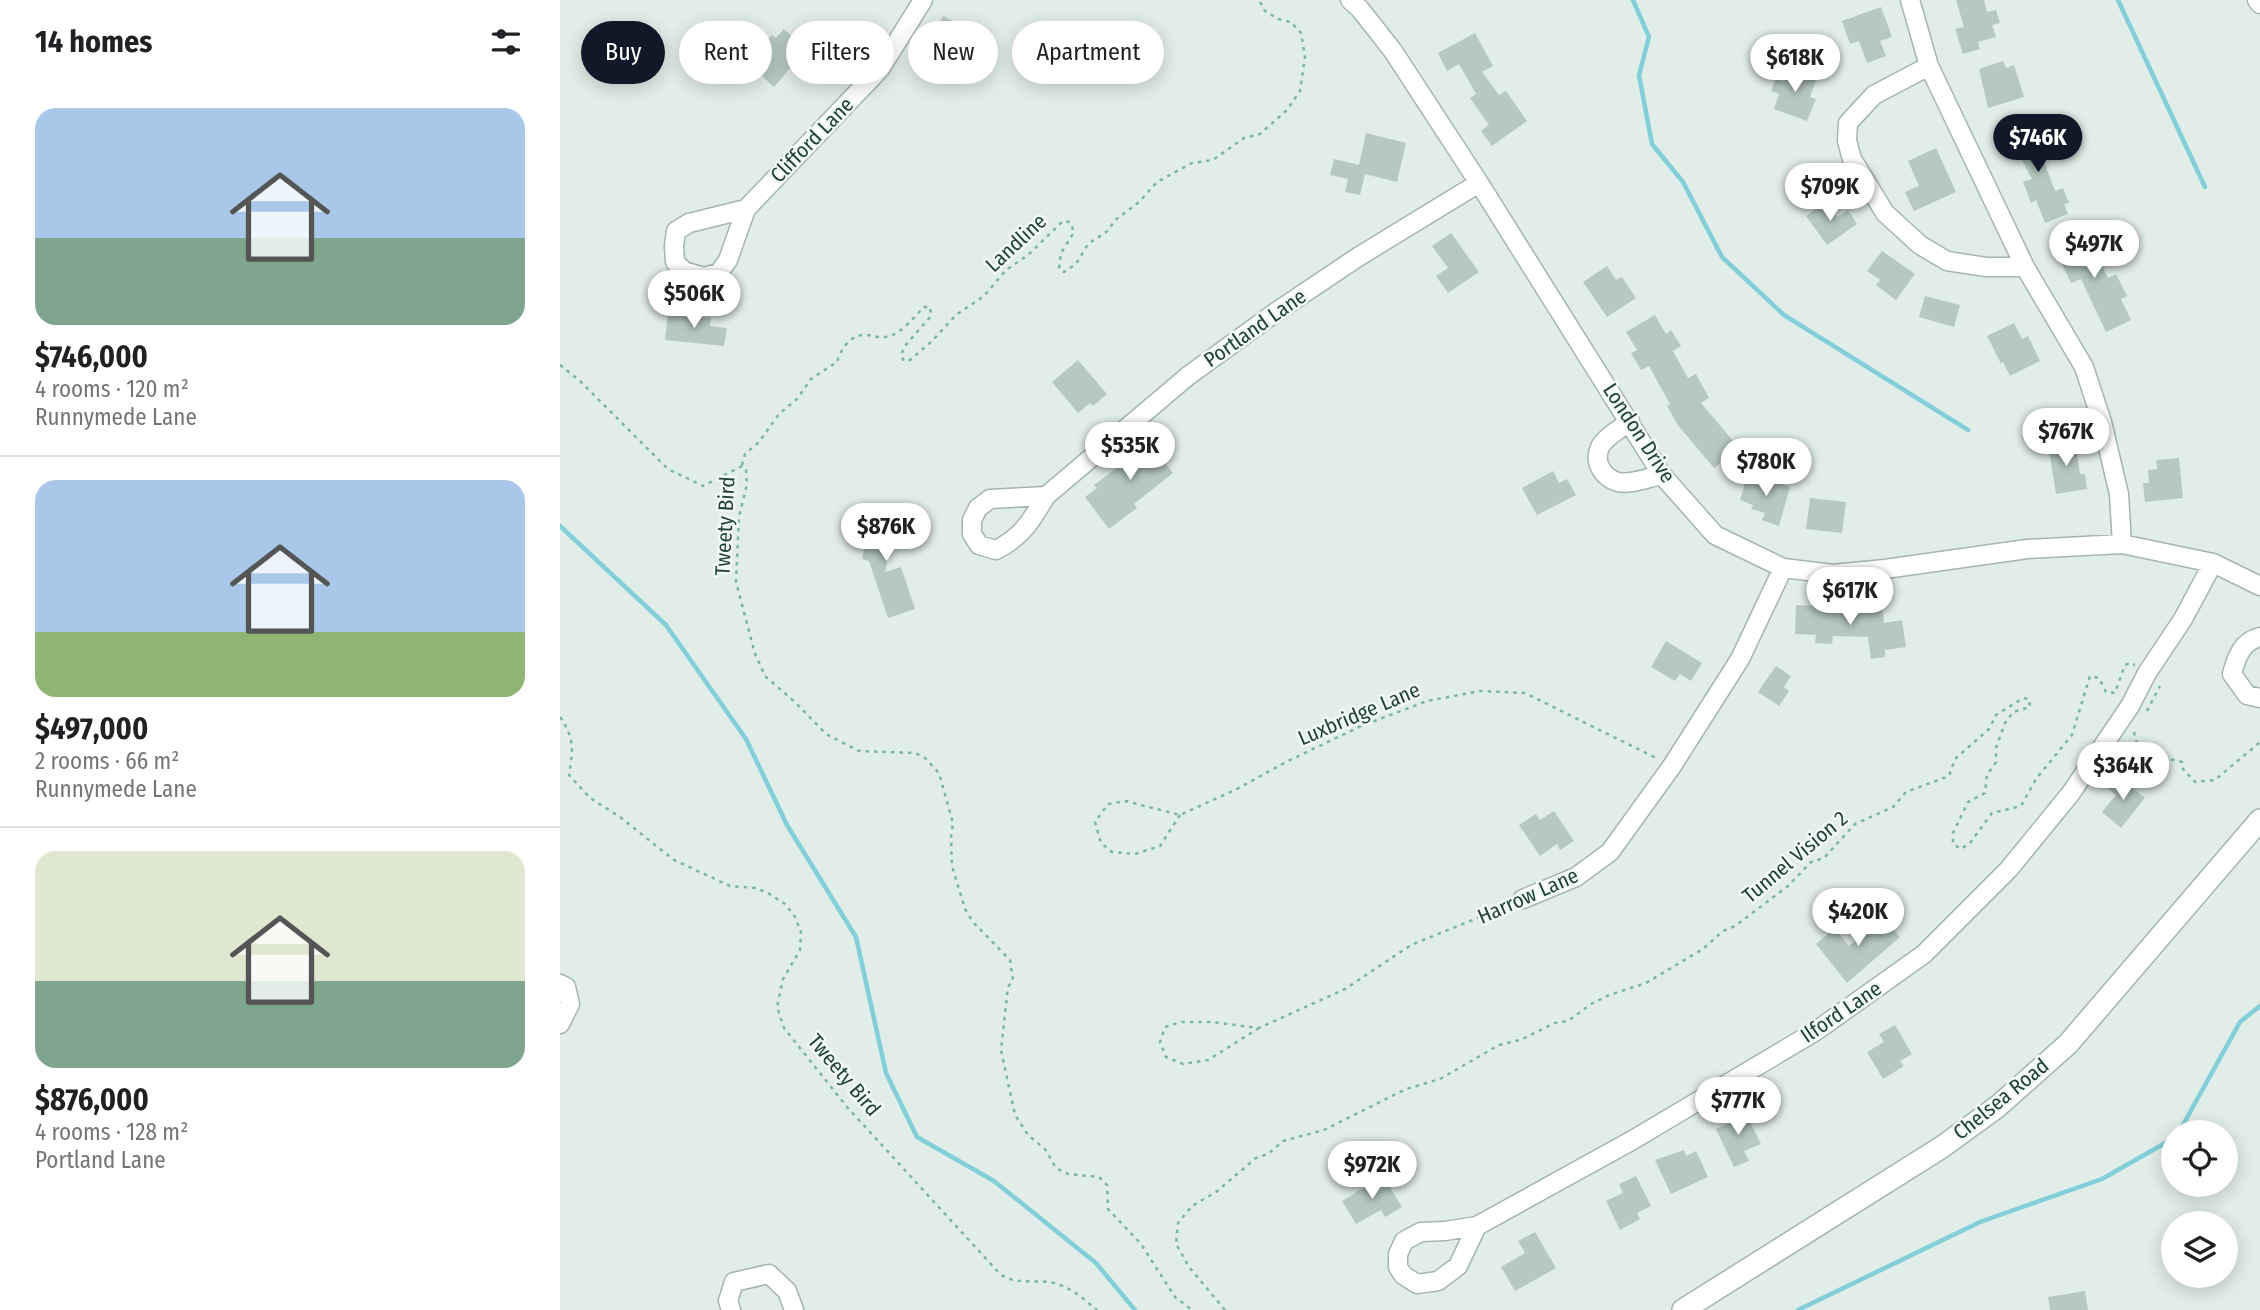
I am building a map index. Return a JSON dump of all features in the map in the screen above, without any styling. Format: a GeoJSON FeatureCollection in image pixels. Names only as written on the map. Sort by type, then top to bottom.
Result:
{"type":"FeatureCollection","features":[{"type":"Feature","properties":{"kind":"street","name":"Clifford Lane"},"geometry":{"type":"LineString","coordinates":[[746,209],[689,223],[676,231],[675,262],[684,271],[704,277],[719,273],[728,260],[746,209],[880,69],[923,0]]}},
{"type":"Feature","properties":{"kind":"street","name":"London Drive"},"geometry":{"type":"LineString","coordinates":[[1349,0],[1360,9],[1393,51],[1662,475],[1716,535],[1783,568],[1833,574],[2027,549],[2122,544],[2213,563],[2260,586]]}},
{"type":"Feature","properties":{"kind":"street"},"geometry":{"type":"LineString","coordinates":[[1910,0],[1930,66],[2025,267],[2084,367],[2102,422],[2119,494],[2122,544]]}},
{"type":"Feature","properties":{"kind":"street"},"geometry":{"type":"LineString","coordinates":[[2257,0],[2260,4]]}},
{"type":"Feature","properties":{"kind":"street"},"geometry":{"type":"LineString","coordinates":[[1930,66],[1874,95],[1848,123],[1847,141],[1852,159],[1885,213],[1920,245],[1947,261],[1986,267],[2025,267]]}},
{"type":"Feature","properties":{"kind":"street","name":"Portland Lane"},"geometry":{"type":"LineString","coordinates":[[1046,496],[1188,376],[1276,312],[1358,257],[1479,183]]}},
{"type":"Feature","properties":{"kind":"street"},"geometry":{"type":"LineString","coordinates":[[1630,421],[1600,445],[1597,459],[1600,470],[1608,478],[1620,483],[1662,475]]}},
{"type":"Feature","properties":{"kind":"street","name":"Ilford Lane"},"geometry":{"type":"LineString","coordinates":[[1477,1226],[1458,1266],[1438,1281],[1417,1284],[1403,1275],[1398,1267],[1398,1254],[1404,1241],[1421,1231],[1445,1231],[1477,1226],[1631,1141],[1816,1031],[1924,954],[2009,869],[2071,793],[2130,706],[2147,673],[2183,619],[2213,563]]}},
{"type":"Feature","properties":{"kind":"street","name":"Harrow Lane"},"geometry":{"type":"LineString","coordinates":[[1523,900],[1576,877],[1610,852],[1672,766],[1740,659],[1783,568]]}},
{"type":"Feature","properties":{"kind":"street"},"geometry":{"type":"LineString","coordinates":[[2260,637],[2255,637],[2238,653],[2232,674],[2247,695],[2260,698]]}},
{"type":"Feature","properties":{"kind":"street","name":"Chelsea Road"},"geometry":{"type":"LineString","coordinates":[[1683,1310],[1942,1147],[1997,1107],[2068,1044],[2260,820]]}},
{"type":"Feature","properties":{"kind":"street"},"geometry":{"type":"LineString","coordinates":[[560,984],[566,987],[570,1004],[560,1024]]}},
{"type":"Feature","properties":{"kind":"street"},"geometry":{"type":"LineString","coordinates":[[731,1310],[728,1301],[734,1282],[769,1274],[787,1291],[794,1310]]}},
{"type":"Feature","properties":{"kind":"path","name":"Landline"},"geometry":{"type":"LineString","coordinates":[[742,466],[745,454],[797,399],[811,379],[837,362],[839,352],[857,337],[864,334],[880,339],[893,335],[924,307],[930,307],[931,316],[904,347],[901,356],[904,361],[910,360],[956,315],[984,296],[1006,270],[1028,255],[1063,220],[1070,222],[1074,232],[1061,253],[1058,264],[1064,272],[1076,264],[1088,244],[1109,230],[1114,221],[1139,202],[1157,182],[1192,163],[1213,160],[1244,138],[1260,134],[1279,119],[1300,90],[1305,57],[1301,33],[1291,22],[1278,19],[1265,11],[1259,0]]}},
{"type":"Feature","properties":{"kind":"path","name":"Tweety Bird"},"geometry":{"type":"LineString","coordinates":[[560,365],[580,381],[668,470],[703,486],[742,466],[746,470],[747,484],[738,517],[736,582],[755,654],[765,676],[826,734],[859,751],[915,753],[925,758],[939,773],[953,823],[952,866],[965,909],[973,922],[1010,960],[1013,980],[1008,987],[1001,1050],[1015,1115],[1028,1135],[1045,1149],[1056,1168],[1068,1174],[1099,1177],[1107,1185],[1108,1209],[1141,1244],[1175,1297],[1192,1310]]}},
{"type":"Feature","properties":{"kind":"path","name":"Tunnel Vision 2"},"geometry":{"type":"LineString","coordinates":[[1225,1310],[1189,1267],[1177,1244],[1178,1223],[1192,1206],[1216,1192],[1256,1158],[1268,1154],[1283,1141],[1324,1130],[1406,1089],[1440,1079],[1499,1045],[1520,1040],[1555,1023],[1568,1021],[1591,1004],[1646,983],[1682,962],[1788,886],[1811,862],[1824,858],[1855,824],[1893,807],[1906,792],[1949,776],[1955,759],[1989,729],[1997,715],[2023,698],[2029,699],[2030,707],[2012,712],[2005,723],[1996,748],[1996,762],[1987,775],[1985,793],[1968,802],[1953,834],[1953,845],[1961,849],[1970,844],[1992,813],[2021,806],[2036,779],[2072,735],[2090,676],[2099,678],[2106,692],[2112,694],[2115,693],[2125,665],[2130,663],[2140,669]]}},
{"type":"Feature","properties":{"kind":"path"},"geometry":{"type":"LineString","coordinates":[[2144,716],[2160,690],[2161,684],[2156,679]]}},
{"type":"Feature","properties":{"kind":"path","name":"Luxbridge Lane"},"geometry":{"type":"LineString","coordinates":[[1180,815],[1359,727],[1427,701],[1480,691],[1525,693],[1672,766]]}},
{"type":"Feature","properties":{"kind":"path","name":"Tweety Bird"},"geometry":{"type":"LineString","coordinates":[[560,717],[570,732],[573,751],[569,775],[590,798],[620,817],[674,860],[730,886],[755,888],[768,893],[785,904],[795,917],[801,932],[800,950],[783,979],[777,1007],[785,1028],[847,1107],[1000,1275],[1013,1281],[1060,1284],[1085,1299],[1097,1310]]}},
{"type":"Feature","properties":{"kind":"path"},"geometry":{"type":"LineString","coordinates":[[2139,724],[2134,733],[2139,747],[2155,759],[2182,762],[2183,769],[2195,782],[2215,780],[2260,742]]}},
{"type":"Feature","properties":{"kind":"path"},"geometry":{"type":"LineString","coordinates":[[1126,801],[1180,815],[1160,846],[1135,854],[1112,852],[1101,843],[1095,822],[1108,804],[1126,801]]}},
{"type":"Feature","properties":{"kind":"path","name":"Harrow Lane"},"geometry":{"type":"LineString","coordinates":[[1259,1028],[1211,1022],[1181,1022],[1165,1027],[1160,1042],[1166,1057],[1183,1064],[1208,1060],[1259,1028],[1345,989],[1411,945],[1523,900]]}},
{"type":"Feature","properties":{"kind":"building"},"geometry":{"type":"Polygon","coordinates":[[[1956,0],[1984,0],[1987,12],[1996,10],[2000,23],[1992,25],[1996,37],[1978,42],[1980,49],[1963,54],[1955,29],[1964,27],[1956,0]]]}},
{"type":"Feature","properties":{"kind":"building"},"geometry":{"type":"Polygon","coordinates":[[[1881,7],[1892,37],[1880,41],[1886,56],[1867,63],[1859,41],[1850,44],[1842,21],[1881,7]]]}},
{"type":"Feature","properties":{"kind":"building"},"geometry":{"type":"Polygon","coordinates":[[[784,29],[786,31],[786,73],[774,87],[771,84],[772,35],[776,38],[784,29]]]}},
{"type":"Feature","properties":{"kind":"building"},"geometry":{"type":"Polygon","coordinates":[[[1475,33],[1493,66],[1482,72],[1499,95],[1506,91],[1527,121],[1492,146],[1481,131],[1489,125],[1470,98],[1476,94],[1459,64],[1447,71],[1438,53],[1475,33]]]}},
{"type":"Feature","properties":{"kind":"building"},"geometry":{"type":"Polygon","coordinates":[[[2003,61],[2006,68],[2014,65],[2024,97],[1988,108],[1979,69],[2003,61]]]}},
{"type":"Feature","properties":{"kind":"building"},"geometry":{"type":"Polygon","coordinates":[[[1789,67],[1817,77],[1810,97],[1816,99],[1807,121],[1774,109],[1779,94],[1771,91],[1776,78],[1784,81],[1789,67]]]}},
{"type":"Feature","properties":{"kind":"building"},"geometry":{"type":"Polygon","coordinates":[[[2031,125],[2047,157],[2043,159],[2055,191],[2063,188],[2069,203],[2064,204],[2068,214],[2045,223],[2036,200],[2031,203],[2023,182],[2032,179],[2020,156],[2015,158],[2005,137],[2031,125]]]}},
{"type":"Feature","properties":{"kind":"building"},"geometry":{"type":"Polygon","coordinates":[[[1366,133],[1406,143],[1397,182],[1365,174],[1360,195],[1345,192],[1348,179],[1330,175],[1334,159],[1359,165],[1366,133]]]}},
{"type":"Feature","properties":{"kind":"building"},"geometry":{"type":"Polygon","coordinates":[[[1936,148],[1956,192],[1914,211],[1905,192],[1919,186],[1908,161],[1936,148]]]}},
{"type":"Feature","properties":{"kind":"building"},"geometry":{"type":"Polygon","coordinates":[[[1826,201],[1837,217],[1848,210],[1857,224],[1827,245],[1806,216],[1826,201]]]}},
{"type":"Feature","properties":{"kind":"building"},"geometry":{"type":"Polygon","coordinates":[[[2085,232],[2108,278],[2116,274],[2127,296],[2121,299],[2131,320],[2106,332],[2081,279],[2071,283],[2054,247],[2085,232]]]}},
{"type":"Feature","properties":{"kind":"building"},"geometry":{"type":"Polygon","coordinates":[[[1451,233],[1479,272],[1448,293],[1436,276],[1448,268],[1432,246],[1451,233]]]}},
{"type":"Feature","properties":{"kind":"building"},"geometry":{"type":"Polygon","coordinates":[[[1882,251],[1915,274],[1896,300],[1876,285],[1880,280],[1867,271],[1882,251]]]}},
{"type":"Feature","properties":{"kind":"building"},"geometry":{"type":"Polygon","coordinates":[[[1607,266],[1616,280],[1622,277],[1636,298],[1607,317],[1583,282],[1607,266]]]}},
{"type":"Feature","properties":{"kind":"building"},"geometry":{"type":"Polygon","coordinates":[[[1925,296],[1960,305],[1954,327],[1919,317],[1925,296]]]}},
{"type":"Feature","properties":{"kind":"building"},"geometry":{"type":"Polygon","coordinates":[[[668,313],[711,318],[710,326],[727,328],[724,346],[665,340],[668,313]]]}},
{"type":"Feature","properties":{"kind":"building"},"geometry":{"type":"Polygon","coordinates":[[[1655,315],[1666,334],[1671,330],[1681,346],[1673,351],[1688,378],[1696,374],[1709,398],[1701,403],[1739,448],[1714,468],[1677,424],[1667,406],[1670,404],[1649,366],[1641,370],[1631,353],[1637,350],[1626,332],[1655,315]]]}},
{"type":"Feature","properties":{"kind":"building"},"geometry":{"type":"Polygon","coordinates":[[[2014,323],[2022,339],[2028,336],[2040,361],[2010,376],[1987,336],[2014,323]]]}},
{"type":"Feature","properties":{"kind":"building"},"geometry":{"type":"Polygon","coordinates":[[[1078,360],[1107,394],[1093,406],[1090,403],[1078,413],[1052,382],[1078,360]]]}},
{"type":"Feature","properties":{"kind":"building"},"geometry":{"type":"Polygon","coordinates":[[[1150,434],[1166,453],[1160,457],[1173,473],[1134,504],[1137,508],[1109,529],[1085,497],[1097,488],[1094,485],[1133,455],[1130,450],[1150,434]]]}},
{"type":"Feature","properties":{"kind":"building"},"geometry":{"type":"Polygon","coordinates":[[[2075,440],[2080,474],[2085,474],[2087,489],[2056,494],[2048,444],[2075,440]]]}},
{"type":"Feature","properties":{"kind":"building"},"geometry":{"type":"Polygon","coordinates":[[[2179,458],[2183,498],[2145,502],[2143,483],[2149,483],[2148,470],[2157,469],[2156,460],[2179,458]]]}},
{"type":"Feature","properties":{"kind":"building"},"geometry":{"type":"Polygon","coordinates":[[[1553,471],[1559,483],[1567,479],[1576,495],[1537,515],[1522,488],[1553,471]]]}},
{"type":"Feature","properties":{"kind":"building"},"geometry":{"type":"Polygon","coordinates":[[[1748,473],[1790,487],[1779,526],[1762,520],[1765,513],[1751,509],[1753,505],[1740,500],[1748,473]]]}},
{"type":"Feature","properties":{"kind":"building"},"geometry":{"type":"Polygon","coordinates":[[[1810,498],[1846,502],[1842,533],[1806,529],[1810,498]]]}},
{"type":"Feature","properties":{"kind":"building"},"geometry":{"type":"Polygon","coordinates":[[[873,507],[898,512],[885,572],[901,567],[915,609],[888,618],[869,561],[862,559],[873,507]]]}},
{"type":"Feature","properties":{"kind":"building"},"geometry":{"type":"Polygon","coordinates":[[[1796,605],[1849,607],[1849,612],[1882,607],[1884,623],[1902,620],[1906,647],[1885,650],[1885,657],[1871,659],[1868,637],[1833,636],[1832,644],[1815,643],[1816,635],[1795,634],[1796,605]]]}},
{"type":"Feature","properties":{"kind":"building"},"geometry":{"type":"Polygon","coordinates":[[[1666,641],[1702,663],[1691,681],[1680,674],[1675,681],[1651,667],[1666,641]]]}},
{"type":"Feature","properties":{"kind":"building"},"geometry":{"type":"Polygon","coordinates":[[[1776,666],[1791,676],[1784,687],[1789,691],[1779,706],[1758,692],[1776,666]]]}},
{"type":"Feature","properties":{"kind":"building"},"geometry":{"type":"Polygon","coordinates":[[[2118,776],[2145,798],[2121,828],[2102,812],[2116,795],[2108,789],[2118,776]]]}},
{"type":"Feature","properties":{"kind":"building"},"geometry":{"type":"Polygon","coordinates":[[[1554,811],[1574,841],[1560,850],[1557,844],[1540,856],[1519,825],[1536,814],[1540,820],[1554,811]]]}},
{"type":"Feature","properties":{"kind":"building"},"geometry":{"type":"Polygon","coordinates":[[[1882,916],[1900,937],[1847,983],[1816,944],[1835,928],[1849,946],[1882,916]]]}},
{"type":"Feature","properties":{"kind":"building"},"geometry":{"type":"Polygon","coordinates":[[[1895,1025],[1912,1054],[1900,1061],[1904,1066],[1883,1079],[1867,1052],[1884,1042],[1879,1034],[1895,1025]]]}},
{"type":"Feature","properties":{"kind":"building"},"geometry":{"type":"Polygon","coordinates":[[[1744,1109],[1761,1144],[1744,1151],[1749,1161],[1734,1167],[1716,1129],[1729,1123],[1726,1117],[1744,1109]]]}},
{"type":"Feature","properties":{"kind":"building"},"geometry":{"type":"Polygon","coordinates":[[[1684,1150],[1686,1156],[1696,1151],[1708,1177],[1671,1194],[1655,1160],[1684,1150]]]}},
{"type":"Feature","properties":{"kind":"building"},"geometry":{"type":"Polygon","coordinates":[[[1383,1176],[1402,1207],[1385,1217],[1381,1210],[1356,1224],[1342,1201],[1383,1176]]]}},
{"type":"Feature","properties":{"kind":"building"},"geometry":{"type":"Polygon","coordinates":[[[1636,1176],[1651,1206],[1637,1213],[1640,1219],[1620,1230],[1606,1201],[1623,1193],[1619,1184],[1636,1176]]]}},
{"type":"Feature","properties":{"kind":"building"},"geometry":{"type":"Polygon","coordinates":[[[1535,1232],[1556,1268],[1515,1291],[1501,1267],[1525,1253],[1518,1241],[1535,1232]]]}},
{"type":"Feature","properties":{"kind":"building"},"geometry":{"type":"Polygon","coordinates":[[[2085,1291],[2088,1310],[2050,1310],[2048,1297],[2085,1291]]]}},
{"type":"Feature","properties":{"kind":"waterway"},"geometry":{"type":"LineString","coordinates":[[1633,0],[1649,37],[1639,75],[1652,144],[1683,182],[1722,257],[1784,315],[1968,430]]}},
{"type":"Feature","properties":{"kind":"waterway"},"geometry":{"type":"LineString","coordinates":[[2118,0],[2205,187]]}},
{"type":"Feature","properties":{"kind":"waterway"},"geometry":{"type":"LineString","coordinates":[[560,526],[666,625],[746,739],[787,825],[856,937],[886,1073],[917,1137],[994,1181],[1096,1263],[1135,1310]]}},
{"type":"Feature","properties":{"kind":"waterway"},"geometry":{"type":"LineString","coordinates":[[2186,1120],[2240,1022],[2260,1006]]}},
{"type":"Feature","properties":{"kind":"waterway"},"geometry":{"type":"LineString","coordinates":[[1798,1310],[1980,1222],[2102,1179],[2161,1145]]}}]}
